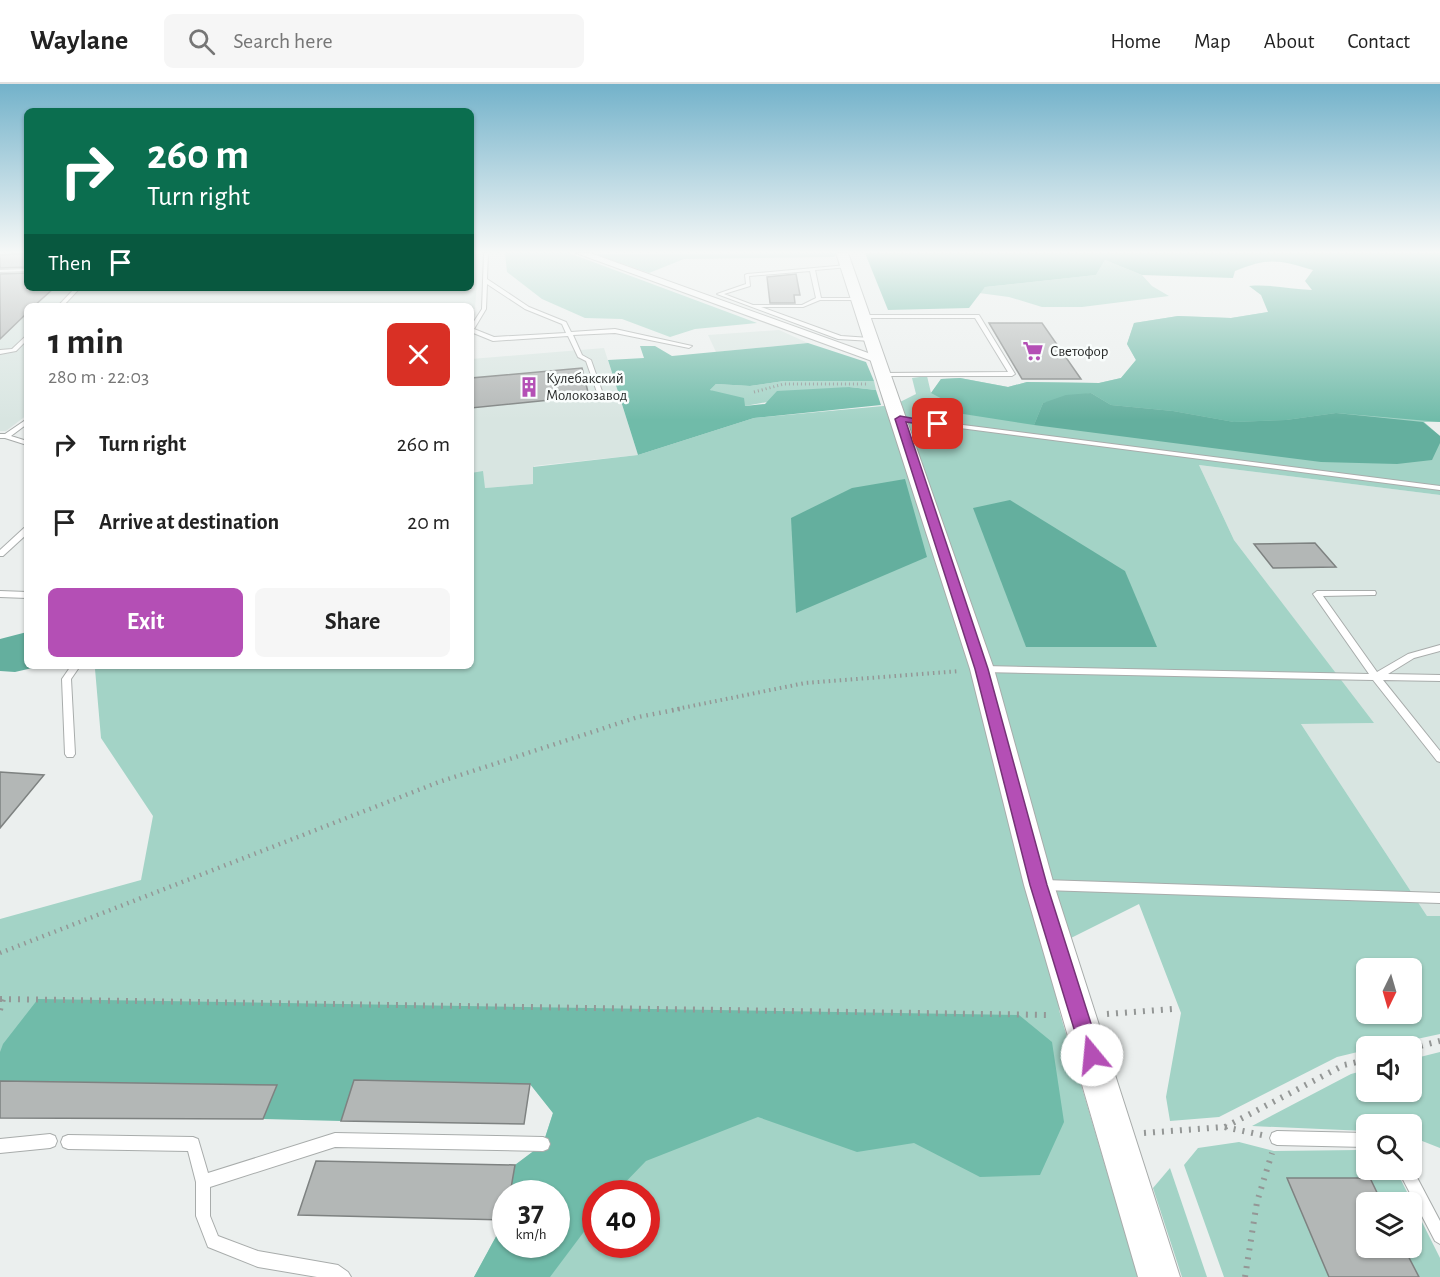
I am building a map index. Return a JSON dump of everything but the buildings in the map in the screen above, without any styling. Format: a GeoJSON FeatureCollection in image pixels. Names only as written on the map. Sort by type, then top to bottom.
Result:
{"type":"FeatureCollection","features":[{"type":"Feature","properties":{"kind":"street"},"geometry":{"type":"LineString","coordinates":[[738,309],[873,345]]}},
{"type":"Feature","properties":{"kind":"street"},"geometry":{"type":"LineString","coordinates":[[861,309],[900,419],[982,669],[1039,885],[1159,1277]]}},
{"type":"Feature","properties":{"kind":"lane"},"geometry":{"type":"LineString","coordinates":[[474,325],[484,309]]}},
{"type":"Feature","properties":{"kind":"lane"},"geometry":{"type":"LineString","coordinates":[[529,309],[564,322],[580,356],[588,360],[600,394]]}},
{"type":"Feature","properties":{"kind":"lane"},"geometry":{"type":"LineString","coordinates":[[759,309],[840,338],[873,345],[1012,374],[977,316],[873,345]]}},
{"type":"Feature","properties":{"kind":"lane"},"geometry":{"type":"LineString","coordinates":[[830,309],[873,345]]}},
{"type":"Feature","properties":{"kind":"lane"},"geometry":{"type":"LineString","coordinates":[[474,331],[493,339],[615,331],[690,346]]}},
{"type":"Feature","properties":{"kind":"lane"},"geometry":{"type":"LineString","coordinates":[[0,352],[14,350],[24,341]]}},
{"type":"Feature","properties":{"kind":"lane"},"geometry":{"type":"LineString","coordinates":[[900,419],[1440,488]]}},
{"type":"Feature","properties":{"kind":"lane"},"geometry":{"type":"LineString","coordinates":[[3,436],[24,422]]}},
{"type":"Feature","properties":{"kind":"lane"},"geometry":{"type":"LineString","coordinates":[[3,436],[24,442]]}},
{"type":"Feature","properties":{"kind":"lane"},"geometry":{"type":"LineString","coordinates":[[0,554],[24,533]]}},
{"type":"Feature","properties":{"kind":"lane"},"geometry":{"type":"LineString","coordinates":[[1371,593],[1317,594],[1376,677],[1440,758]]}},
{"type":"Feature","properties":{"kind":"lane"},"geometry":{"type":"LineString","coordinates":[[0,594],[24,595]]}},
{"type":"Feature","properties":{"kind":"lane"},"geometry":{"type":"LineString","coordinates":[[1376,677],[1411,656],[1440,648]]}},
{"type":"Feature","properties":{"kind":"lane"},"geometry":{"type":"LineString","coordinates":[[70,754],[66,679],[74,669]]}},
{"type":"Feature","properties":{"kind":"lane"},"geometry":{"type":"LineString","coordinates":[[982,669],[1440,678]]}},
{"type":"Feature","properties":{"kind":"lane"},"geometry":{"type":"LineString","coordinates":[[1039,885],[1440,897]]}},
{"type":"Feature","properties":{"kind":"lane"},"geometry":{"type":"LineString","coordinates":[[1277,1138],[1356,1140]]}},
{"type":"Feature","properties":{"kind":"lane"},"geometry":{"type":"LineString","coordinates":[[203,1182],[335,1140],[543,1144]]}},
{"type":"Feature","properties":{"kind":"lane"},"geometry":{"type":"LineString","coordinates":[[0,1146],[50,1141]]}},
{"type":"Feature","properties":{"kind":"lane"},"geometry":{"type":"LineString","coordinates":[[68,1142],[194,1144],[203,1182],[203,1216],[213,1242],[258,1259],[338,1273],[343,1277]]}},
{"type":"Feature","properties":{"kind":"lane"},"geometry":{"type":"LineString","coordinates":[[1410,1180],[1440,1236]]}},
{"type":"Feature","properties":{"kind":"path"},"geometry":{"type":"LineString","coordinates":[[754,392],[784,384],[873,345]]}},
{"type":"Feature","properties":{"kind":"path"},"geometry":{"type":"LineString","coordinates":[[0,953],[439,782],[638,717],[806,683],[982,669]]}},
{"type":"Feature","properties":{"kind":"path"},"geometry":{"type":"LineString","coordinates":[[0,1010],[2,999],[1079,1016],[1173,1009]]}},
{"type":"Feature","properties":{"kind":"path"},"geometry":{"type":"LineString","coordinates":[[1422,1046],[1440,1041]]}},
{"type":"Feature","properties":{"kind":"path"},"geometry":{"type":"LineString","coordinates":[[1224,1127],[1344,1065],[1356,1062]]}},
{"type":"Feature","properties":{"kind":"path"},"geometry":{"type":"LineString","coordinates":[[1116,1135],[1224,1127],[1277,1138],[1257,1203],[1245,1277]]}},
{"type":"Feature","properties":{"kind":"shaded area"},"geometry":{"type":"Polygon","coordinates":[[[0,309],[24,309],[24,417],[6,431],[0,431],[0,309]]]}},
{"type":"Feature","properties":{"kind":"shaded area"},"geometry":{"type":"Polygon","coordinates":[[[564,309],[719,309],[757,323],[695,329],[670,337],[622,319],[585,318],[564,309]]]}},
{"type":"Feature","properties":{"kind":"shaded area"},"geometry":{"type":"Polygon","coordinates":[[[887,309],[942,309],[888,310],[887,309]]]}},
{"type":"Feature","properties":{"kind":"shaded area"},"geometry":{"type":"Polygon","coordinates":[[[1267,309],[1440,309],[1440,422],[1336,413],[1286,420],[1234,422],[1173,411],[1111,405],[1091,393],[1043,403],[1034,425],[957,413],[952,404],[931,393],[941,379],[960,378],[1008,387],[1027,382],[1099,383],[1121,378],[1136,360],[1127,344],[1134,323],[1178,316],[1231,318],[1268,312],[1267,309]]]}},
{"type":"Feature","properties":{"kind":"shaded area"},"geometry":{"type":"Polygon","coordinates":[[[1268,312],[1440,422],[1424,422],[1440,436],[1440,495],[1199,465],[1234,540],[1374,723],[1301,724],[1427,916],[1440,916],[1440,1034],[1422,1038],[1422,1036],[1356,1036],[1356,1052],[1337,1057],[1219,1117],[1170,1121],[1166,1097],[1181,1013],[1139,904],[1057,945],[1059,1010],[1138,1277],[474,1277],[492,1244],[492,1258],[570,1258],[570,1180],[536,1180],[515,1165],[543,1144],[553,1113],[530,1084],[354,1080],[263,1119],[276,1085],[0,1081],[0,919],[141,880],[153,816],[101,738],[95,669],[474,669],[474,472],[483,471],[485,488],[533,484],[533,467],[638,455],[754,418],[894,405],[916,394],[912,378],[927,376],[931,393],[941,379],[960,378],[1008,387],[1027,382],[1099,383],[1121,378],[1136,360],[1127,344],[1134,323],[1178,316],[1231,318],[1268,312]]]}},
{"type":"Feature","properties":{"kind":"shaded area"},"geometry":{"type":"Polygon","coordinates":[[[779,330],[808,343],[716,352],[708,335],[779,330]]]}},
{"type":"Feature","properties":{"kind":"shaded area"},"geometry":{"type":"Polygon","coordinates":[[[808,343],[866,362],[874,381],[784,381],[750,386],[716,384],[710,390],[744,398],[745,406],[765,404],[777,391],[849,387],[876,390],[881,405],[754,418],[638,455],[608,360],[644,358],[640,346],[655,346],[672,356],[808,343]]]}},
{"type":"Feature","properties":{"kind":"shaded area"},"geometry":{"type":"Polygon","coordinates":[[[604,348],[638,455],[534,466],[533,484],[485,488],[474,476],[474,359],[604,348]]]}},
{"type":"Feature","properties":{"kind":"shaded area"},"geometry":{"type":"Polygon","coordinates":[[[784,381],[874,381],[876,390],[849,387],[745,406],[710,390],[716,384],[750,386],[784,381]]]}},
{"type":"Feature","properties":{"kind":"shaded area"},"geometry":{"type":"Polygon","coordinates":[[[1091,393],[1111,405],[1173,411],[1234,422],[1286,420],[1336,413],[1423,422],[1440,436],[1440,443],[1432,460],[1397,464],[1321,462],[1034,425],[1043,403],[1066,395],[1091,393]]]}},
{"type":"Feature","properties":{"kind":"shaded area"},"geometry":{"type":"Polygon","coordinates":[[[1199,465],[1440,495],[1440,916],[1427,916],[1301,724],[1373,723],[1234,540],[1199,465]]]}},
{"type":"Feature","properties":{"kind":"shaded area"},"geometry":{"type":"Polygon","coordinates":[[[905,479],[927,557],[796,613],[791,518],[852,488],[905,479]]]}},
{"type":"Feature","properties":{"kind":"shaded area"},"geometry":{"type":"Polygon","coordinates":[[[1010,500],[1125,571],[1157,647],[1026,647],[973,508],[1010,500]]]}},
{"type":"Feature","properties":{"kind":"shaded area"},"geometry":{"type":"Polygon","coordinates":[[[24,633],[24,669],[28,669],[15,672],[0,671],[0,639],[24,633]]]}},
{"type":"Feature","properties":{"kind":"shaded area"},"geometry":{"type":"Polygon","coordinates":[[[38,999],[1019,1015],[1052,1042],[1064,1122],[1040,1175],[980,1177],[914,1143],[857,1152],[758,1117],[646,1161],[628,1180],[582,1180],[582,1234],[570,1250],[570,1180],[512,1180],[515,1165],[543,1144],[553,1113],[530,1084],[355,1080],[341,1121],[263,1119],[276,1085],[0,1081],[0,1052],[3,1044],[38,999]]]}},
{"type":"Feature","properties":{"kind":"shaded area"},"geometry":{"type":"Polygon","coordinates":[[[1440,1052],[1440,1148],[1422,1141],[1422,1114],[1356,1114],[1356,1131],[1252,1126],[1356,1073],[1356,1102],[1422,1102],[1422,1056],[1440,1052]]]}},
{"type":"Feature","properties":{"kind":"shaded area"},"geometry":{"type":"Polygon","coordinates":[[[1239,1142],[1274,1151],[1356,1150],[1356,1178],[1287,1178],[1329,1277],[1224,1277],[1184,1165],[1198,1148],[1239,1142]]]}},
{"type":"Feature","properties":{"kind":"shaded area"},"geometry":{"type":"Polygon","coordinates":[[[1170,1168],[1207,1277],[1182,1277],[1153,1188],[1170,1168]]]}},
{"type":"Feature","properties":{"kind":"shaded area"},"geometry":{"type":"Polygon","coordinates":[[[1371,1180],[1401,1180],[1407,1192],[1377,1192],[1371,1180]]]}},
{"type":"Feature","properties":{"kind":"shaded area"},"geometry":{"type":"Polygon","coordinates":[[[1422,1222],[1440,1258],[1440,1277],[1419,1277],[1409,1258],[1422,1258],[1422,1222]]]}},
{"type":"Feature","properties":{"kind":"shaded area"},"geometry":{"type":"Polygon","coordinates":[[[492,1244],[492,1258],[564,1258],[550,1277],[474,1277],[492,1244]]]}},
{"type":"Feature","properties":{"kind":"place","name":"Светофор"},"geometry":{"type":"Point","coordinates":[1033,351]}},
{"type":"Feature","properties":{"kind":"place","name":"Кулебакский Молокозавод"},"geometry":{"type":"Point","coordinates":[529,387]}},
{"type":"Feature","properties":{"kind":"route"},"geometry":{"type":"LineString","coordinates":[[938,424],[900,419],[982,669],[1039,885],[1092,1055]]}}]}
